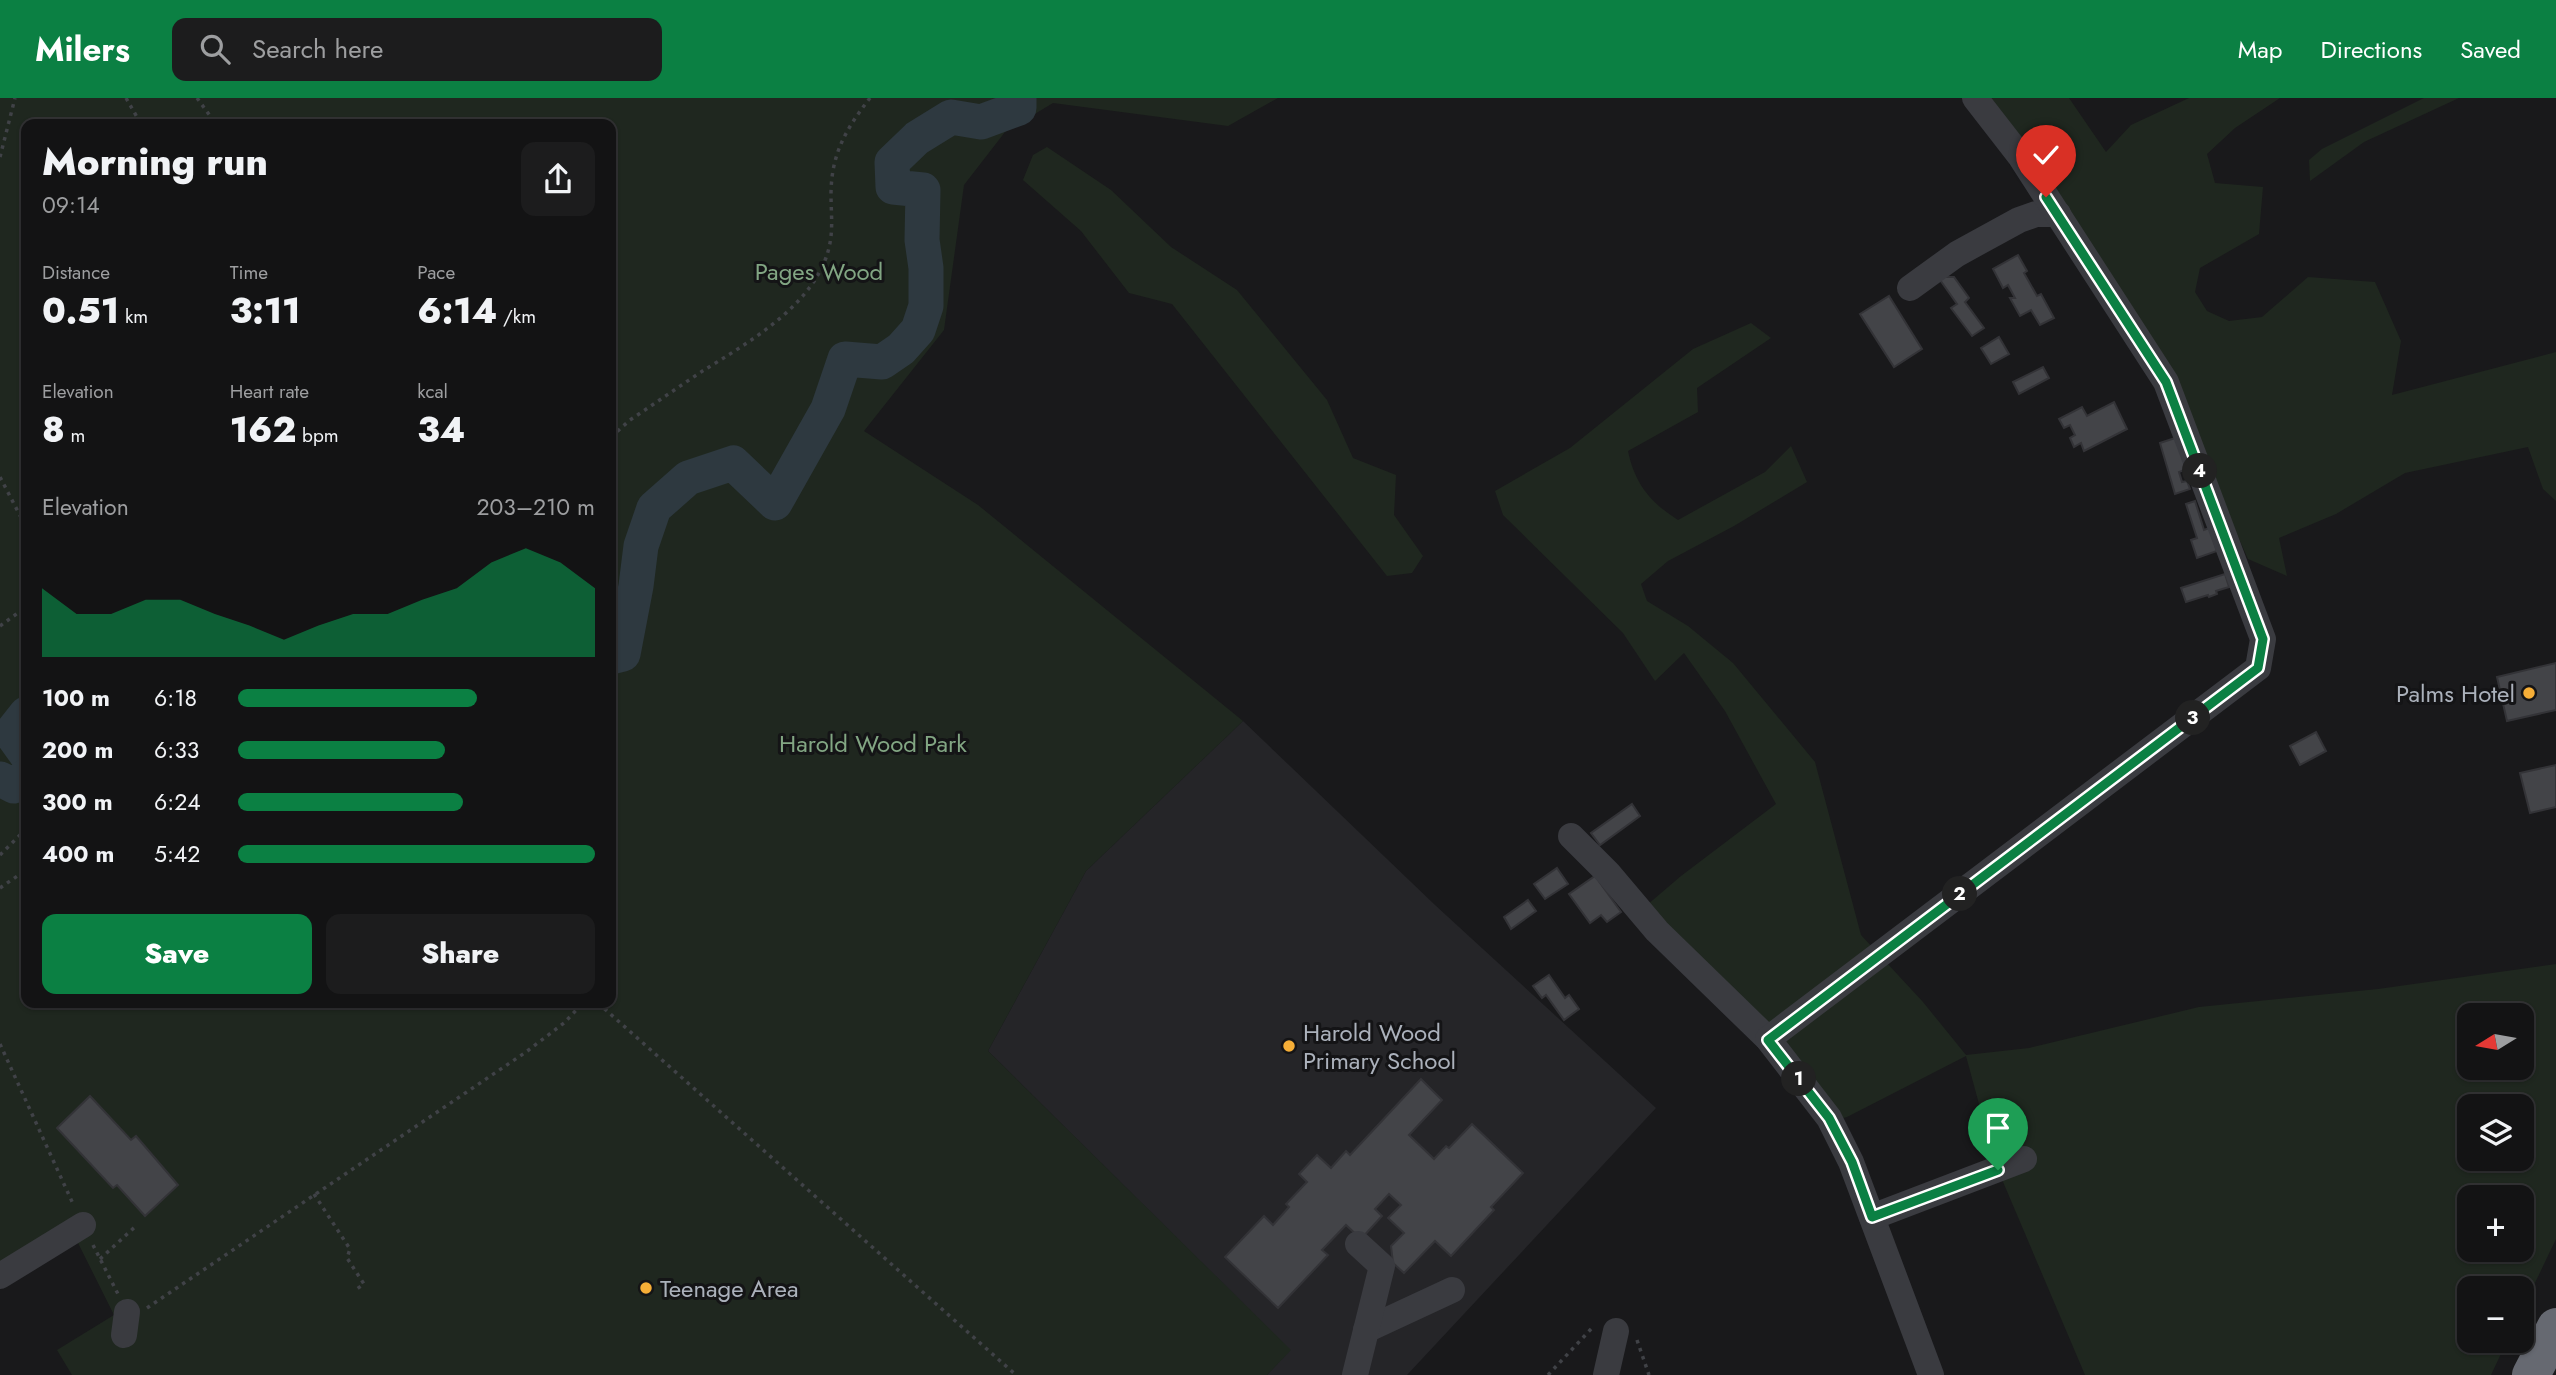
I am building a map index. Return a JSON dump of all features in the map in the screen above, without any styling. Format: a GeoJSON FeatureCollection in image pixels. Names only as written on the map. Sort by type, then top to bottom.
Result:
{"type":"FeatureCollection","features":[{"type":"Feature","properties":{"kind":"highway"},"geometry":{"type":"LineString","coordinates":[[2531,1375],[2556,1326]]}},
{"type":"Feature","properties":{"kind":"street"},"geometry":{"type":"LineString","coordinates":[[1768,1040],[2258,668],[2263,639],[2166,382],[2020,156],[1975,98]]}},
{"type":"Feature","properties":{"kind":"street"},"geometry":{"type":"LineString","coordinates":[[1910,288],[1957,254],[2019,220],[2036,214],[2058,214]]}},
{"type":"Feature","properties":{"kind":"street"},"geometry":{"type":"LineString","coordinates":[[1571,836],[1608,873],[1657,931],[1768,1040],[1829,1118],[1852,1162],[1931,1375]]}},
{"type":"Feature","properties":{"kind":"street"},"geometry":{"type":"LineString","coordinates":[[1872,1217],[2024,1159]]}},
{"type":"Feature","properties":{"kind":"street"},"geometry":{"type":"LineString","coordinates":[[0,1276],[83,1225]]}},
{"type":"Feature","properties":{"kind":"street"},"geometry":{"type":"LineString","coordinates":[[1355,1375],[1382,1266],[1359,1244]]}},
{"type":"Feature","properties":{"kind":"street"},"geometry":{"type":"LineString","coordinates":[[1366,1330],[1452,1290]]}},
{"type":"Feature","properties":{"kind":"street"},"geometry":{"type":"LineString","coordinates":[[1606,1375],[1616,1331]]}},
{"type":"Feature","properties":{"kind":"path"},"geometry":{"type":"LineString","coordinates":[[0,157],[15,98]]}},
{"type":"Feature","properties":{"kind":"path"},"geometry":{"type":"LineString","coordinates":[[126,98],[138,119]]}},
{"type":"Feature","properties":{"kind":"path"},"geometry":{"type":"LineString","coordinates":[[197,98],[212,119]]}},
{"type":"Feature","properties":{"kind":"path"},"geometry":{"type":"LineString","coordinates":[[616,433],[641,412],[760,335],[804,295],[822,267],[830,244],[835,155],[854,118],[870,98]]}},
{"type":"Feature","properties":{"kind":"path"},"geometry":{"type":"LineString","coordinates":[[0,477],[21,517]]}},
{"type":"Feature","properties":{"kind":"path"},"geometry":{"type":"LineString","coordinates":[[0,626],[21,611]]}},
{"type":"Feature","properties":{"kind":"path"},"geometry":{"type":"LineString","coordinates":[[0,855],[21,834]]}},
{"type":"Feature","properties":{"kind":"path"},"geometry":{"type":"LineString","coordinates":[[0,888],[21,873]]}},
{"type":"Feature","properties":{"kind":"path"},"geometry":{"type":"LineString","coordinates":[[0,1044],[100,1259],[125,1324],[526,1052],[564,1023],[578,1008]]}},
{"type":"Feature","properties":{"kind":"path"},"geometry":{"type":"LineString","coordinates":[[604,1008],[1016,1375]]}},
{"type":"Feature","properties":{"kind":"path"},"geometry":{"type":"LineString","coordinates":[[314,1194],[350,1249],[346,1258],[364,1284],[354,1291]]}},
{"type":"Feature","properties":{"kind":"path"},"geometry":{"type":"LineString","coordinates":[[100,1259],[137,1225]]}},
{"type":"Feature","properties":{"kind":"shaded area","name":"Harold Wood Primary School"},"geometry":{"type":"Polygon","coordinates":[[[1243,721],[1435,905],[1656,1108],[1407,1375],[1267,1375],[1290,1350],[988,1051],[1086,871],[1243,721]]]}},
{"type":"Feature","properties":{"kind":"green space","name":"Harold Wood Park"},"geometry":{"type":"Polygon","coordinates":[[[0,98],[1278,98],[1228,126],[1053,103],[1005,132],[964,185],[944,330],[864,431],[978,505],[1243,721],[1086,871],[988,1051],[1291,1350],[1267,1375],[72,1375],[57,1350],[114,1315],[77,1241],[0,1266],[0,98]]]}},
{"type":"Feature","properties":{"kind":"green space"},"geometry":{"type":"Polygon","coordinates":[[[1990,98],[2069,98],[2106,152],[2131,125],[2189,98],[2280,98],[2235,128],[2207,154],[2215,183],[2263,187],[2259,234],[2200,268],[2195,292],[2207,311],[2229,321],[2262,317],[2308,277],[2375,282],[2401,341],[2392,395],[2556,352],[2556,501],[2543,489],[2528,447],[2405,473],[2336,514],[2279,538],[2287,576],[2248,559],[2203,457],[1990,98]]]}},
{"type":"Feature","properties":{"kind":"green space"},"geometry":{"type":"Polygon","coordinates":[[[2424,98],[2459,98],[2364,142],[2310,181],[2309,160],[2322,149],[2424,98]]]}},
{"type":"Feature","properties":{"kind":"green space"},"geometry":{"type":"Polygon","coordinates":[[[1047,147],[1111,190],[1171,247],[1237,290],[1327,400],[1353,458],[1396,475],[1394,515],[1423,556],[1412,573],[1387,576],[1172,304],[1129,293],[1081,231],[1023,180],[1033,155],[1047,147]]]}},
{"type":"Feature","properties":{"kind":"green space"},"geometry":{"type":"Polygon","coordinates":[[[1751,323],[1771,338],[1697,388],[1698,412],[1628,451],[1631,463],[1645,491],[1678,520],[1765,472],[1791,446],[1807,482],[1734,526],[1668,561],[1641,584],[1647,601],[1688,626],[1733,663],[1815,762],[1861,935],[1923,1002],[1966,1055],[2029,1048],[2199,1007],[2378,989],[2556,964],[2556,1239],[2534,1285],[2534,1276],[2457,1276],[2457,1353],[2501,1353],[2491,1375],[2085,1375],[1995,1163],[1966,1056],[1847,1117],[1830,1121],[1640,911],[1681,876],[1776,804],[1725,711],[1684,653],[1655,681],[1623,633],[1503,515],[1495,491],[1570,448],[1693,349],[1751,323]]]}},
{"type":"Feature","properties":{"kind":"building"},"geometry":{"type":"Polygon","coordinates":[[[2018,255],[2027,271],[2024,273],[2037,296],[2041,294],[2054,318],[2040,325],[2031,310],[2020,316],[2010,298],[2015,298],[2008,285],[2003,288],[1993,269],[2018,255]]]}},
{"type":"Feature","properties":{"kind":"building"},"geometry":{"type":"Polygon","coordinates":[[[1938,277],[1954,277],[1969,298],[1965,302],[1984,328],[1972,336],[1951,308],[1957,304],[1938,277]]]}},
{"type":"Feature","properties":{"kind":"building"},"geometry":{"type":"Polygon","coordinates":[[[1889,296],[1922,349],[1894,367],[1860,314],[1889,296]]]}},
{"type":"Feature","properties":{"kind":"building"},"geometry":{"type":"Polygon","coordinates":[[[1999,337],[2009,354],[1991,364],[1981,348],[1999,337]]]}},
{"type":"Feature","properties":{"kind":"building"},"geometry":{"type":"Polygon","coordinates":[[[2043,367],[2049,378],[2019,394],[2013,382],[2043,367]]]}},
{"type":"Feature","properties":{"kind":"building"},"geometry":{"type":"Polygon","coordinates":[[[2114,402],[2127,429],[2084,451],[2081,443],[2074,447],[2070,438],[2075,435],[2070,425],[2064,428],[2059,419],[2082,407],[2087,416],[2114,402]]]}},
{"type":"Feature","properties":{"kind":"building"},"geometry":{"type":"Polygon","coordinates":[[[2178,437],[2189,468],[2179,472],[2182,482],[2187,481],[2190,489],[2175,494],[2160,443],[2178,437]]]}},
{"type":"Feature","properties":{"kind":"building"},"geometry":{"type":"Polygon","coordinates":[[[2195,501],[2204,530],[2209,528],[2217,551],[2197,558],[2191,540],[2197,538],[2186,504],[2195,501]]]}},
{"type":"Feature","properties":{"kind":"building"},"geometry":{"type":"Polygon","coordinates":[[[2225,574],[2229,587],[2216,591],[2217,594],[2209,597],[2208,595],[2186,602],[2181,588],[2225,574]]]}},
{"type":"Feature","properties":{"kind":"building","name":"Palms Hotel"},"geometry":{"type":"Polygon","coordinates":[[[2556,663],[2556,710],[2507,721],[2497,677],[2556,663]]]}},
{"type":"Feature","properties":{"kind":"building"},"geometry":{"type":"Polygon","coordinates":[[[2316,732],[2326,751],[2300,765],[2290,746],[2316,732]]]}},
{"type":"Feature","properties":{"kind":"building","name":"Palms Hotel"},"geometry":{"type":"Polygon","coordinates":[[[2556,765],[2556,807],[2530,813],[2520,773],[2556,765]]]}},
{"type":"Feature","properties":{"kind":"building"},"geometry":{"type":"Polygon","coordinates":[[[1632,804],[1640,816],[1600,845],[1591,833],[1632,804]]]}},
{"type":"Feature","properties":{"kind":"building"},"geometry":{"type":"Polygon","coordinates":[[[1557,868],[1568,884],[1545,899],[1534,884],[1557,868]]]}},
{"type":"Feature","properties":{"kind":"building"},"geometry":{"type":"Polygon","coordinates":[[[1595,876],[1621,912],[1607,922],[1601,915],[1590,923],[1569,894],[1595,876]]]}},
{"type":"Feature","properties":{"kind":"building"},"geometry":{"type":"Polygon","coordinates":[[[1528,900],[1536,911],[1511,929],[1504,917],[1528,900]]]}},
{"type":"Feature","properties":{"kind":"building"},"geometry":{"type":"Polygon","coordinates":[[[1549,975],[1565,998],[1569,995],[1579,1009],[1564,1020],[1546,995],[1542,998],[1533,986],[1549,975]]]}},
{"type":"Feature","properties":{"kind":"building"},"geometry":{"type":"Polygon","coordinates":[[[1421,1079],[1442,1100],[1409,1135],[1434,1159],[1472,1124],[1523,1173],[1491,1207],[1494,1210],[1451,1256],[1435,1241],[1404,1273],[1393,1263],[1391,1246],[1404,1233],[1388,1218],[1401,1205],[1389,1194],[1375,1209],[1382,1216],[1361,1239],[1346,1225],[1322,1250],[1328,1255],[1278,1308],[1225,1257],[1264,1216],[1273,1225],[1289,1207],[1286,1204],[1307,1182],[1299,1174],[1317,1155],[1331,1168],[1346,1151],[1350,1155],[1421,1079]]]}},
{"type":"Feature","properties":{"kind":"building"},"geometry":{"type":"Polygon","coordinates":[[[90,1096],[131,1140],[136,1136],[178,1185],[145,1216],[117,1185],[113,1188],[57,1128],[90,1096]]]}},
{"type":"Feature","properties":{"kind":"waterway"},"geometry":{"type":"LineString","coordinates":[[616,656],[623,654],[641,546],[654,508],[688,478],[733,463],[775,503],[828,409],[845,359],[882,362],[901,349],[918,330],[926,306],[926,268],[922,240],[923,190],[893,187],[892,162],[917,138],[951,117],[981,122],[1019,108],[1019,98]]}},
{"type":"Feature","properties":{"kind":"waterway"},"geometry":{"type":"LineString","coordinates":[[21,720],[11,733],[21,747]]}},
{"type":"Feature","properties":{"kind":"waterway"},"geometry":{"type":"LineString","coordinates":[[0,779],[14,786],[21,780]]}},
{"type":"Feature","properties":{"kind":"place","name":"Palms Hotel"},"geometry":{"type":"Point","coordinates":[2529,693]}},
{"type":"Feature","properties":{"kind":"place","name":"Harold Wood Primary School"},"geometry":{"type":"Point","coordinates":[1289,1046]}},
{"type":"Feature","properties":{"kind":"place","name":"Teenage Area"},"geometry":{"type":"Point","coordinates":[646,1288]}},
{"type":"Feature","properties":{"kind":"route"},"geometry":{"type":"LineString","coordinates":[[1998,1170],[1872,1217],[1852,1162],[1829,1118],[1768,1040],[2258,668],[2263,639],[2166,382],[2046,197]]}},
{"type":"Feature","properties":{"kind":"park label","name":"Pages Wood"},"geometry":{"type":"Point","coordinates":[819,271]}}]}
